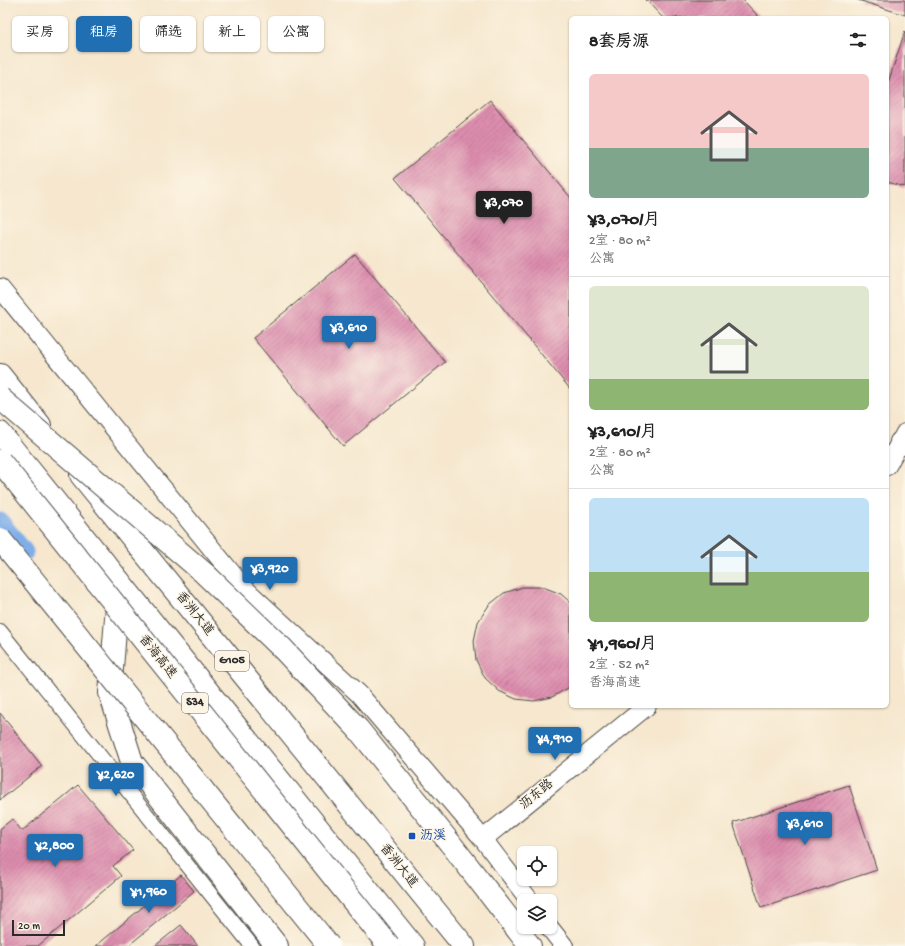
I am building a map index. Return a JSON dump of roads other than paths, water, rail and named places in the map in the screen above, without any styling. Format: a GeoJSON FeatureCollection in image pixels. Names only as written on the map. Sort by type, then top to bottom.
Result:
{"type":"FeatureCollection","features":[{"type":"Feature","properties":{"kind":"highway","name":"香洲大道"},"geometry":{"type":"LineString","coordinates":[[0,375],[464,946]]}},
{"type":"Feature","properties":{"kind":"highway"},"geometry":{"type":"LineString","coordinates":[[0,398],[204,573],[283,649],[358,729],[450,843],[530,946]]}},
{"type":"Feature","properties":{"kind":"highway","name":"G105"},"geometry":{"type":"LineString","coordinates":[[0,433],[413,946]]}},
{"type":"Feature","properties":{"kind":"highway","name":"香海高速"},"geometry":{"type":"LineString","coordinates":[[0,461],[389,946]]}},
{"type":"Feature","properties":{"kind":"highway"},"geometry":{"type":"LineString","coordinates":[[0,539],[329,946]]}},
{"type":"Feature","properties":{"kind":"highway"},"geometry":{"type":"LineString","coordinates":[[119,581],[110,693],[132,762],[277,946]]}},
{"type":"Feature","properties":{"kind":"street"},"geometry":{"type":"LineString","coordinates":[[0,288],[243,587],[359,694],[483,839],[525,894]]}},
{"type":"Feature","properties":{"kind":"street"},"geometry":{"type":"LineString","coordinates":[[889,463],[903,440]]}},
{"type":"Feature","properties":{"kind":"street"},"geometry":{"type":"LineString","coordinates":[[0,631],[252,946]]}},
{"type":"Feature","properties":{"kind":"street","name":"沥东路"},"geometry":{"type":"LineString","coordinates":[[483,839],[645,708]]}},
{"type":"Feature","properties":{"kind":"street"},"geometry":{"type":"LineString","coordinates":[[555,934],[564,946]]}},
{"type":"Feature","properties":{"kind":"waterway"},"geometry":{"type":"LineString","coordinates":[[0,522],[24,552]]}},
{"type":"Feature","properties":{"kind":"place","name":"沥溪"},"geometry":{"type":"Point","coordinates":[412,836]}}]}
